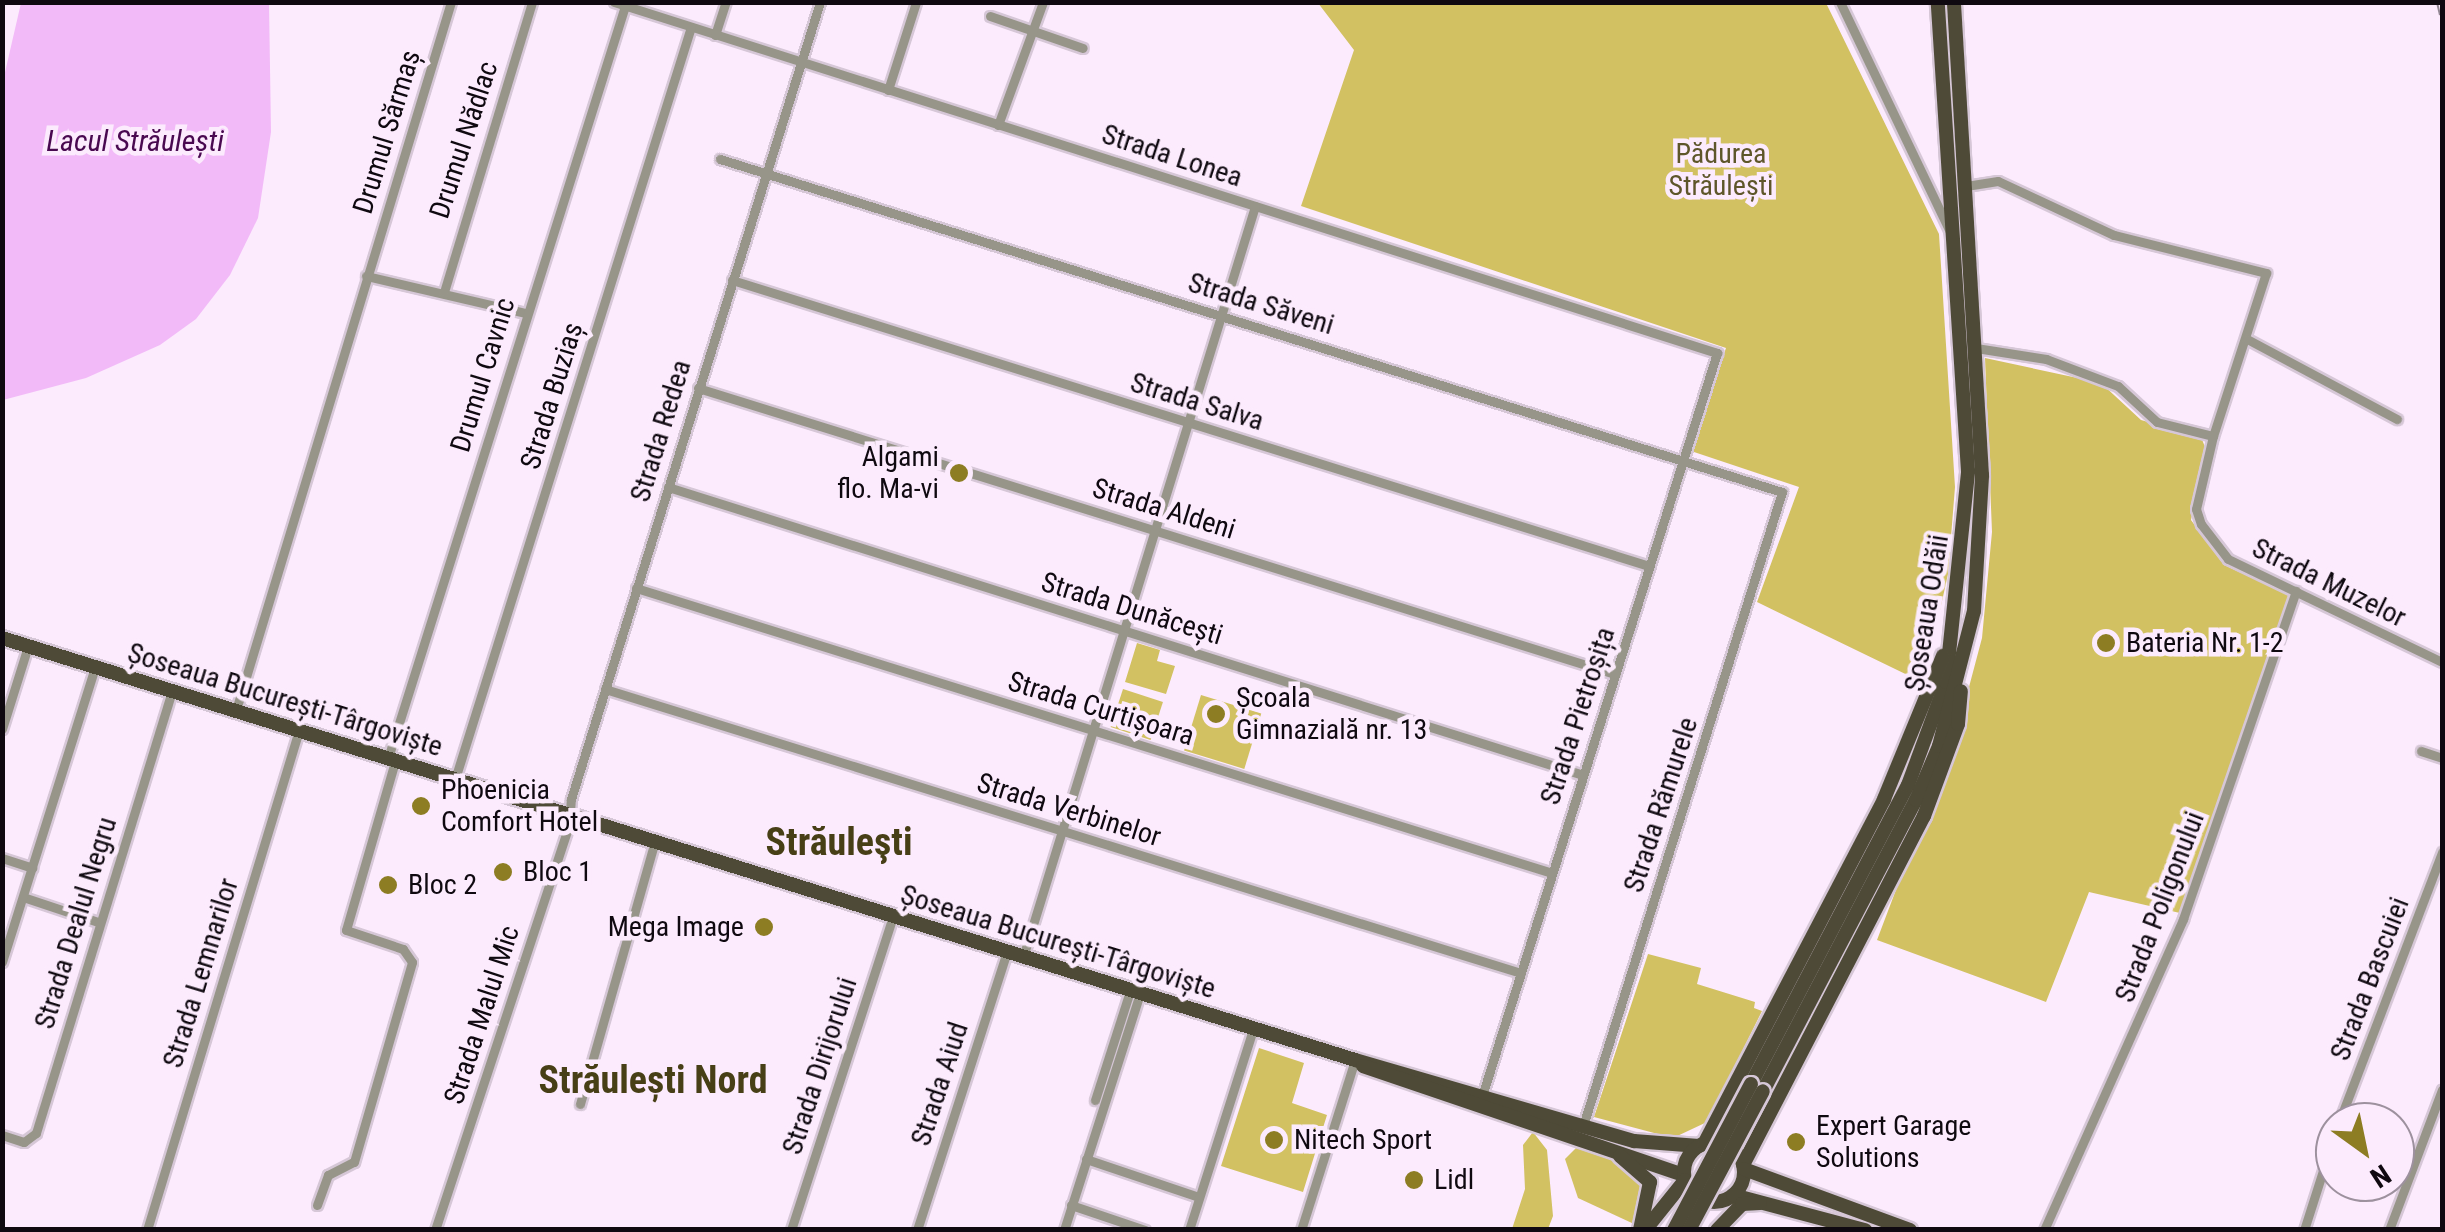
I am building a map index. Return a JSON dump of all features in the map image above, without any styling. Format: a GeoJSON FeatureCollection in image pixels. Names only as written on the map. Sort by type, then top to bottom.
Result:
{"type":"FeatureCollection","features":[{"type":"Feature","properties":{"kind":"main road","name":"Șoseaua Odăii"},"geometry":{"type":"LineString","coordinates":[[1689,1230],[1915,770],[1946,682],[1968,503],[1938,2]]}},
{"type":"Feature","properties":{"kind":"main road","name":"Șoseaua Odăii"},"geometry":{"type":"LineString","coordinates":[[1674,1230],[1916,800],[1964,656],[1982,536],[1976,348],[1954,2]]}},
{"type":"Feature","properties":{"kind":"main road"},"geometry":{"type":"LineString","coordinates":[[1643,1230],[1684,1177],[1884,799],[1954,622]]}},
{"type":"Feature","properties":{"kind":"main road","name":"Șoseaua București-Târgoviște"},"geometry":{"type":"LineString","coordinates":[[2,638],[1355,1060],[1483,1093],[1646,1144],[1701,1145]]}},
{"type":"Feature","properties":{"kind":"main road"},"geometry":{"type":"LineString","coordinates":[[1714,1230],[1758,1136],[1924,816],[1958,724],[1964,656]]}},
{"type":"Feature","properties":{"kind":"main road","name":"Șoseaua București-Târgoviște"},"geometry":{"type":"LineString","coordinates":[[1355,1060],[1395,1079],[1593,1141],[1684,1177]]}},
{"type":"Feature","properties":{"kind":"main road"},"geometry":{"type":"LineString","coordinates":[[1758,1136],[1764,1169],[1802,1192]]}},
{"type":"Feature","properties":{"kind":"main road"},"geometry":{"type":"LineString","coordinates":[[1593,1141],[1634,1164],[1650,1182],[1643,1230]]}},
{"type":"Feature","properties":{"kind":"main road"},"geometry":{"type":"LineString","coordinates":[[1701,1145],[1728,1146],[1744,1168],[1910,1230]]}},
{"type":"Feature","properties":{"kind":"main road"},"geometry":{"type":"LineString","coordinates":[[1684,1177],[1706,1201],[1731,1196],[1808,1212],[1865,1230]]}},
{"type":"Feature","properties":{"kind":"main road"},"geometry":{"type":"LineString","coordinates":[[1714,1230],[1742,1204],[1808,1212]]}},
{"type":"Feature","properties":{"kind":"street","name":"Drumul Sărmaș"},"geometry":{"type":"LineString","coordinates":[[236,710],[451,2]]}},
{"type":"Feature","properties":{"kind":"street","name":"Drumul Nădlac"},"geometry":{"type":"LineString","coordinates":[[444,292],[532,2]]}},
{"type":"Feature","properties":{"kind":"street","name":"Strada Lonea"},"geometry":{"type":"LineString","coordinates":[[614,2],[1717,353]]}},
{"type":"Feature","properties":{"kind":"street"},"geometry":{"type":"LineString","coordinates":[[715,34],[726,2]]}},
{"type":"Feature","properties":{"kind":"street","name":"Strada Redea"},"geometry":{"type":"LineString","coordinates":[[568,814],[820,2]]}},
{"type":"Feature","properties":{"kind":"street"},"geometry":{"type":"LineString","coordinates":[[888,90],[916,2]]}},
{"type":"Feature","properties":{"kind":"street"},"geometry":{"type":"LineString","coordinates":[[998,124],[1042,2]]}},
{"type":"Feature","properties":{"kind":"street"},"geometry":{"type":"LineString","coordinates":[[1840,2],[1955,242]]}},
{"type":"Feature","properties":{"kind":"street","name":"Drumul Cavnic"},"geometry":{"type":"LineString","coordinates":[[317,1204],[323,1180],[348,1170],[356,1157],[412,962],[403,950],[346,930],[391,759],[525,313],[632,6]]}},
{"type":"Feature","properties":{"kind":"street"},"geometry":{"type":"LineString","coordinates":[[990,16],[1083,48]]}},
{"type":"Feature","properties":{"kind":"street","name":"Strada Buziaș"},"geometry":{"type":"LineString","coordinates":[[455,779],[692,27]]}},
{"type":"Feature","properties":{"kind":"street","name":"Strada Săveni"},"geometry":{"type":"LineString","coordinates":[[720,159],[1779,490],[1782,498]]}},
{"type":"Feature","properties":{"kind":"street","name":"Strada Muzelor"},"geometry":{"type":"LineString","coordinates":[[1966,186],[1998,181],[2114,235],[2255,266],[2268,277],[2213,436],[2196,510],[2200,524],[2223,556],[2442,662]]}},
{"type":"Feature","properties":{"kind":"street"},"geometry":{"type":"LineString","coordinates":[[1023,957],[1255,206]]}},
{"type":"Feature","properties":{"kind":"street"},"geometry":{"type":"LineString","coordinates":[[366,276],[430,294],[444,292],[525,313]]}},
{"type":"Feature","properties":{"kind":"street","name":"Strada Salva"},"geometry":{"type":"LineString","coordinates":[[732,280],[1649,566]]}},
{"type":"Feature","properties":{"kind":"street"},"geometry":{"type":"LineString","coordinates":[[2247,339],[2397,419]]}},
{"type":"Feature","properties":{"kind":"street"},"geometry":{"type":"LineString","coordinates":[[1976,348],[2046,360],[2118,386],[2157,422],[2213,436]]}},
{"type":"Feature","properties":{"kind":"street","name":"Strada Pietroșița"},"geometry":{"type":"LineString","coordinates":[[1483,1093],[1717,353]]}},
{"type":"Feature","properties":{"kind":"street","name":"Strada Aldeni"},"geometry":{"type":"LineString","coordinates":[[698,388],[1616,674]]}},
{"type":"Feature","properties":{"kind":"street","name":"Strada Dunăcești"},"geometry":{"type":"LineString","coordinates":[[668,487],[1584,775]]}},
{"type":"Feature","properties":{"kind":"street","name":"Strada Rămurele"},"geometry":{"type":"LineString","coordinates":[[1584,1126],[1782,498]]}},
{"type":"Feature","properties":{"kind":"street","name":"Strada Curtișoara"},"geometry":{"type":"LineString","coordinates":[[636,588],[1552,873]]}},
{"type":"Feature","properties":{"kind":"street","name":"Strada Poligonului"},"geometry":{"type":"LineString","coordinates":[[2044,1230],[2176,935],[2296,591]]}},
{"type":"Feature","properties":{"kind":"street"},"geometry":{"type":"LineString","coordinates":[[2,729],[28,646]]}},
{"type":"Feature","properties":{"kind":"street"},"geometry":{"type":"LineString","coordinates":[[2,962],[6,934],[23,897],[95,667]]}},
{"type":"Feature","properties":{"kind":"street","name":"Strada Verbinelor"},"geometry":{"type":"LineString","coordinates":[[605,689],[1521,974]]}},
{"type":"Feature","properties":{"kind":"street","name":"Strada Dealul Negru"},"geometry":{"type":"LineString","coordinates":[[2,1135],[24,1142],[36,1133],[172,690]]}},
{"type":"Feature","properties":{"kind":"street","name":"Strada Lemnarilor"},"geometry":{"type":"LineString","coordinates":[[147,1230],[299,730]]}},
{"type":"Feature","properties":{"kind":"street"},"geometry":{"type":"LineString","coordinates":[[2421,750],[2442,758]]}},
{"type":"Feature","properties":{"kind":"street","name":"Strada Malul Mic"},"geometry":{"type":"LineString","coordinates":[[435,1230],[568,814]]}},
{"type":"Feature","properties":{"kind":"street"},"geometry":{"type":"LineString","coordinates":[[580,1104],[655,841]]}},
{"type":"Feature","properties":{"kind":"street","name":"Strada Bascuiei"},"geometry":{"type":"LineString","coordinates":[[2347,1102],[2442,852]]}},
{"type":"Feature","properties":{"kind":"street"},"geometry":{"type":"LineString","coordinates":[[2,858],[32,868]]}},
{"type":"Feature","properties":{"kind":"street"},"geometry":{"type":"LineString","coordinates":[[23,897],[98,922]]}},
{"type":"Feature","properties":{"kind":"street","name":"Strada Dirijorului"},"geometry":{"type":"LineString","coordinates":[[791,1230],[893,917]]}},
{"type":"Feature","properties":{"kind":"street","name":"Strada Aiud"},"geometry":{"type":"LineString","coordinates":[[917,1230],[1007,952]]}},
{"type":"Feature","properties":{"kind":"street"},"geometry":{"type":"LineString","coordinates":[[1095,1100],[1135,992]]}},
{"type":"Feature","properties":{"kind":"street"},"geometry":{"type":"LineString","coordinates":[[1064,1230],[1135,992]]}},
{"type":"Feature","properties":{"kind":"street"},"geometry":{"type":"LineString","coordinates":[[1189,1230],[1253,1029]]}},
{"type":"Feature","properties":{"kind":"street"},"geometry":{"type":"LineString","coordinates":[[1301,1230],[1355,1060]]}},
{"type":"Feature","properties":{"kind":"street"},"geometry":{"type":"LineString","coordinates":[[2388,1230],[2442,1090]]}},
{"type":"Feature","properties":{"kind":"street"},"geometry":{"type":"LineString","coordinates":[[1086,1159],[1199,1197]]}},
{"type":"Feature","properties":{"kind":"street"},"geometry":{"type":"LineString","coordinates":[[2304,1230],[2315,1196]]}},
{"type":"Feature","properties":{"kind":"street"},"geometry":{"type":"LineString","coordinates":[[1071,1205],[1146,1230]]}},
{"type":"Feature","properties":{"kind":"street"},"geometry":{"type":"LineString","coordinates":[[1802,1230],[1808,1212]]}},
{"type":"Feature","properties":{"kind":"green space","name":"Pădurea Străulești"},"geometry":{"type":"Polygon","coordinates":[[[1318,3],[1826,3],[1939,234],[1955,487],[1948,574],[1924,683],[1757,602],[1799,487],[1691,451],[1726,348],[1301,206],[1354,50],[1318,3]]]}},
{"type":"Feature","properties":{"kind":"green space"},"geometry":{"type":"Polygon","coordinates":[[[1985,358],[2101,383],[2141,420],[2201,437],[2205,447],[2191,520],[2224,565],[2294,597],[2180,913],[2089,892],[2046,1002],[1877,940],[1960,721],[1982,638],[1992,532],[1985,358]]]}},
{"type":"Feature","properties":{"kind":"green space"},"geometry":{"type":"Polygon","coordinates":[[[1137,643],[1160,650],[1157,661],[1175,666],[1166,694],[1125,682],[1137,643]]]}},
{"type":"Feature","properties":{"kind":"green space"},"geometry":{"type":"Polygon","coordinates":[[[1123,689],[1163,702],[1151,740],[1111,727],[1123,689]]]}},
{"type":"Feature","properties":{"kind":"green space"},"geometry":{"type":"Polygon","coordinates":[[[1201,695],[1261,713],[1244,769],[1184,750],[1201,695]]]}},
{"type":"Feature","properties":{"kind":"green space"},"geometry":{"type":"Polygon","coordinates":[[[1648,954],[1701,968],[1697,984],[1755,1002],[1754,1008],[1762,1011],[1707,1122],[1673,1138],[1594,1117],[1648,954]]]}},
{"type":"Feature","properties":{"kind":"green space","name":"Nitech Sport"},"geometry":{"type":"Polygon","coordinates":[[[1259,1048],[1304,1063],[1292,1103],[1327,1115],[1303,1192],[1221,1166],[1259,1048]]]}},
{"type":"Feature","properties":{"kind":"green space"},"geometry":{"type":"Polygon","coordinates":[[[1533,1132],[1547,1150],[1553,1216],[1548,1229],[1512,1229],[1525,1189],[1523,1145],[1533,1132]]]}},
{"type":"Feature","properties":{"kind":"green space"},"geometry":{"type":"Polygon","coordinates":[[[1578,1146],[1628,1167],[1643,1184],[1634,1224],[1578,1198],[1565,1159],[1578,1146]]]}},
{"type":"Feature","properties":{"kind":"water","name":"Lacul Străulești"},"geometry":{"type":"Polygon","coordinates":[[[21,3],[269,3],[271,132],[258,218],[230,275],[196,319],[160,345],[86,378],[3,400],[3,81],[21,3]]]}},
{"type":"Feature","properties":{"kind":"railway"},"geometry":{"type":"LineString","coordinates":[[2439,2],[2442,15]]}},
{"type":"Feature","properties":{"kind":"place","name":"Algami flo. Ma-vi"},"geometry":{"type":"Point","coordinates":[959,473]}},
{"type":"Feature","properties":{"kind":"place","name":"Bateria Nr. 1-2"},"geometry":{"type":"Point","coordinates":[2106,643]}},
{"type":"Feature","properties":{"kind":"place","name":"Școala Gimnazială nr. 13"},"geometry":{"type":"Point","coordinates":[1216,714]}},
{"type":"Feature","properties":{"kind":"place","name":"Phoenicia Comfort Hotel"},"geometry":{"type":"Point","coordinates":[421,806]}},
{"type":"Feature","properties":{"kind":"place","name":"Bloc 1"},"geometry":{"type":"Point","coordinates":[503,872]}},
{"type":"Feature","properties":{"kind":"place","name":"Bloc 2"},"geometry":{"type":"Point","coordinates":[388,885]}},
{"type":"Feature","properties":{"kind":"place","name":"Mega Image"},"geometry":{"type":"Point","coordinates":[764,927]}},
{"type":"Feature","properties":{"kind":"place","name":"Nitech Sport"},"geometry":{"type":"Point","coordinates":[1274,1140]}},
{"type":"Feature","properties":{"kind":"place","name":"Expert Garage Solutions"},"geometry":{"type":"Point","coordinates":[1796,1142]}},
{"type":"Feature","properties":{"kind":"place","name":"Lidl"},"geometry":{"type":"Point","coordinates":[1414,1180]}},
{"type":"Feature","properties":{"kind":"district","name":"Străuleşti"},"geometry":{"type":"Point","coordinates":[839,843]}},
{"type":"Feature","properties":{"kind":"district","name":"Străulești Nord"},"geometry":{"type":"Point","coordinates":[653,1081]}}]}
